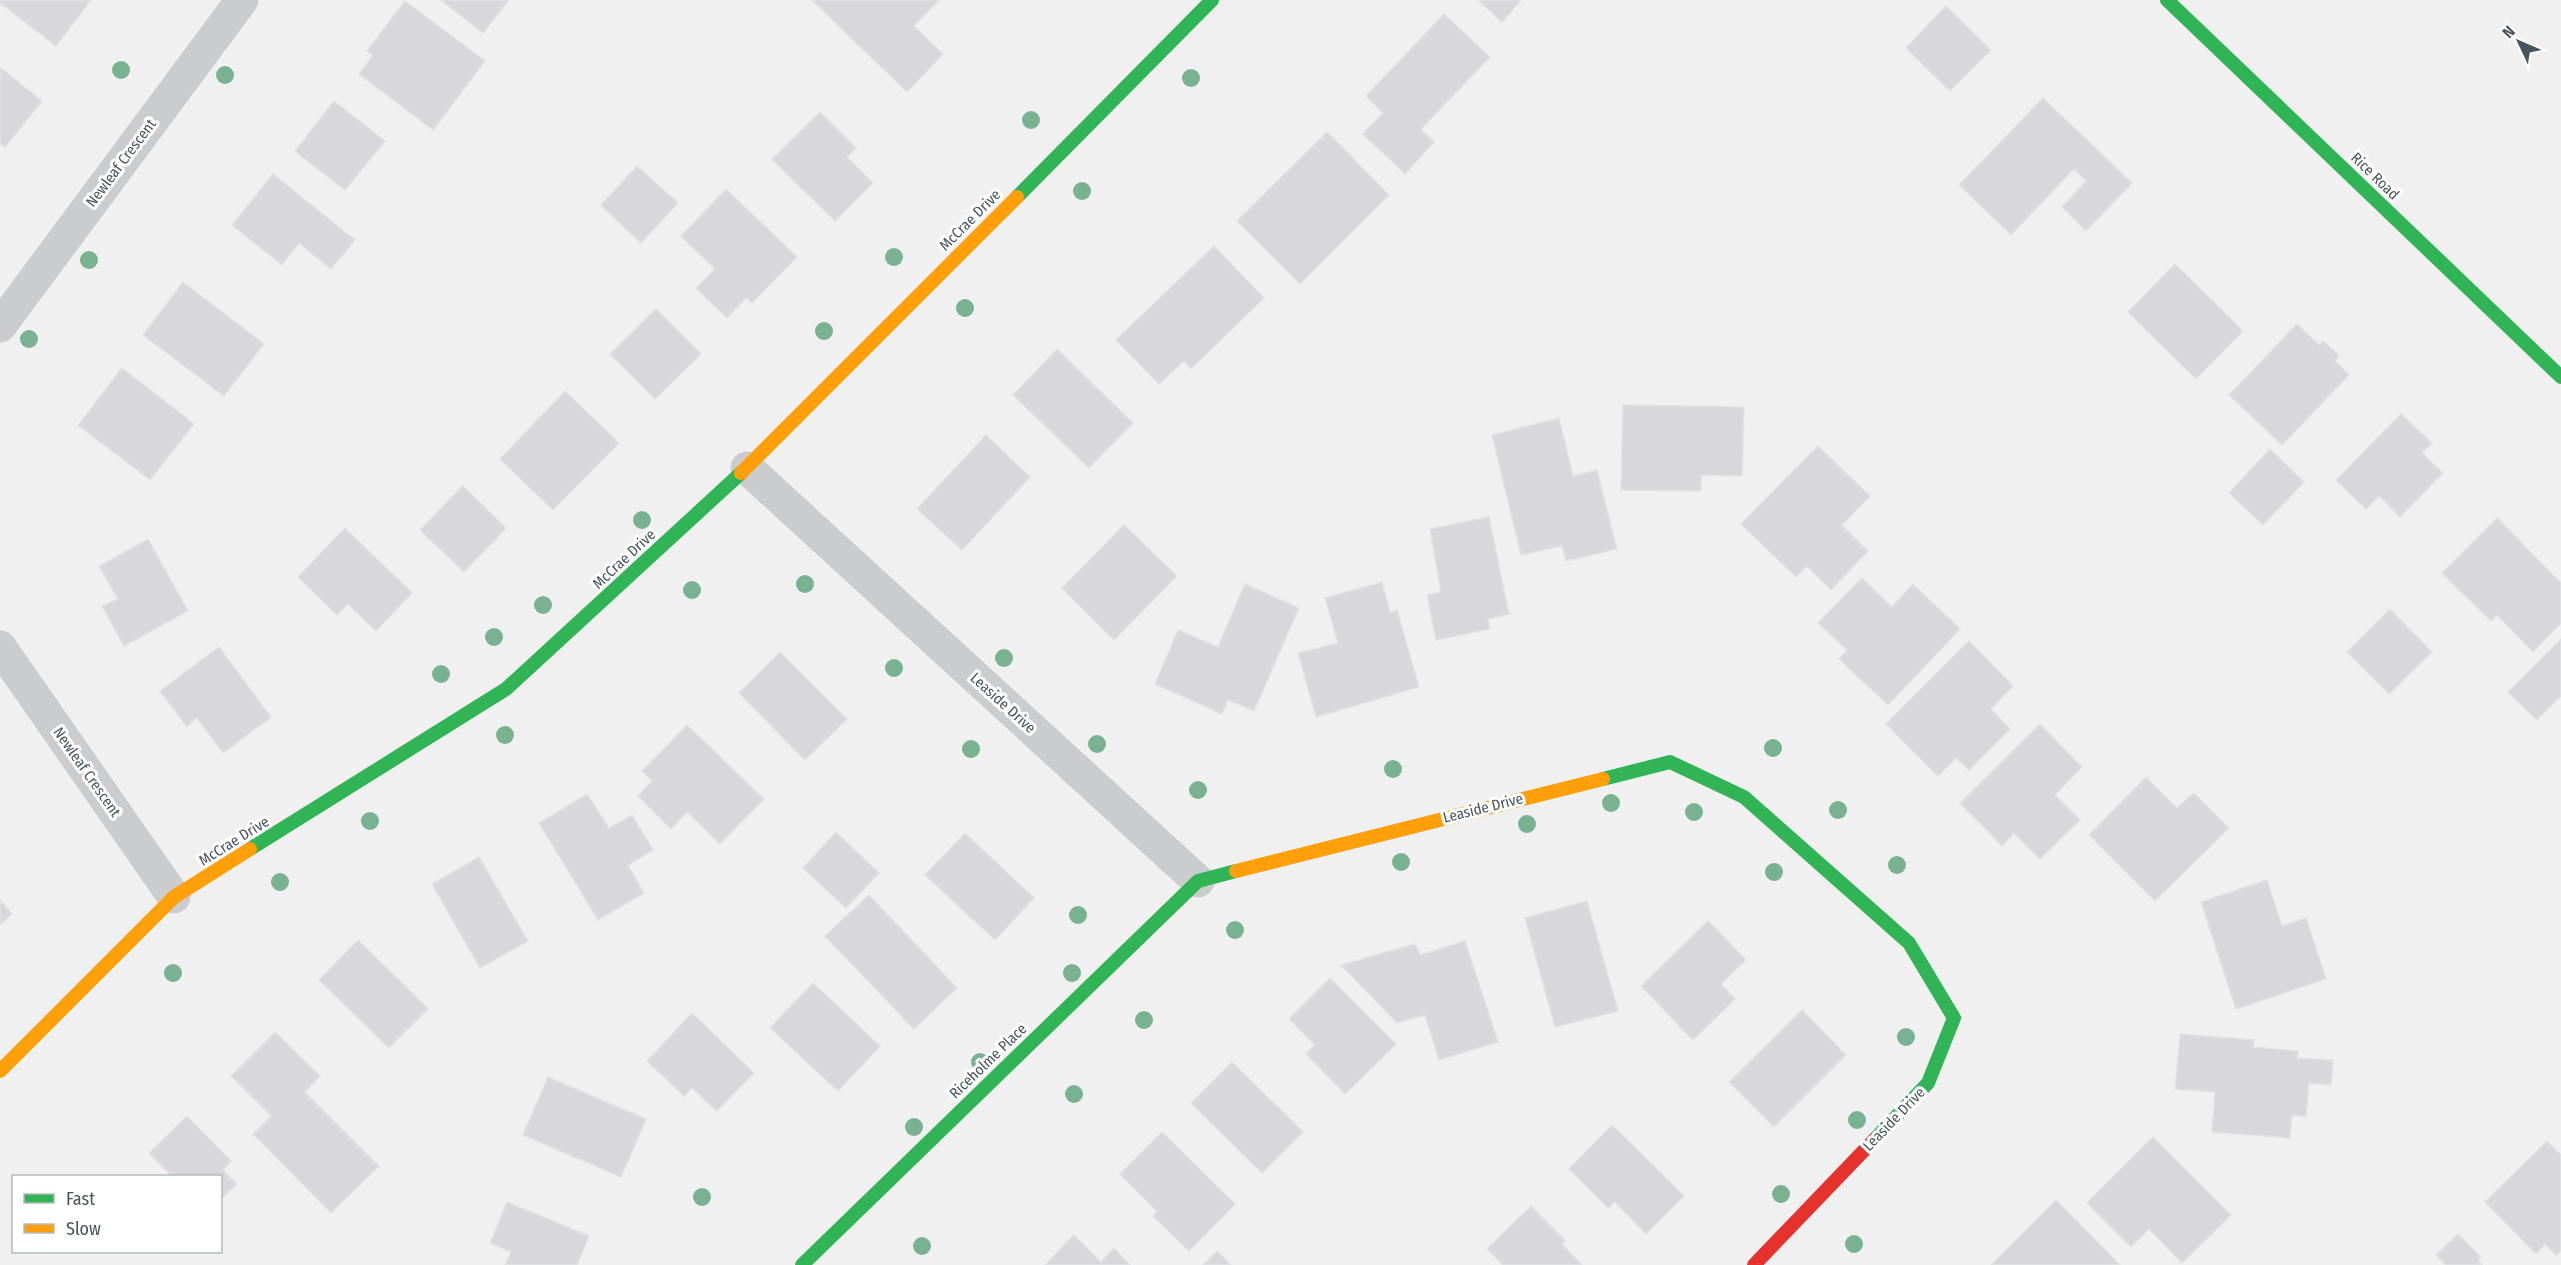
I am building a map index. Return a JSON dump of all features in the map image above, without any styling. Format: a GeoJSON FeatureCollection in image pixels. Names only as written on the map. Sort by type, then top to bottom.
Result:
{"type":"FeatureCollection","features":[{"type":"Feature","properties":{"kind":"street","name":"Newleaf Crescent"},"geometry":{"type":"LineString","coordinates":[[0,326],[242,0]]}},
{"type":"Feature","properties":{"kind":"street","name":"McCrae Drive"},"geometry":{"type":"LineString","coordinates":[[0,1071],[174,897],[506,690],[747,468],[1212,0]]}},
{"type":"Feature","properties":{"kind":"street","name":"Rice Road"},"geometry":{"type":"LineString","coordinates":[[2167,0],[2561,376]]}},
{"type":"Feature","properties":{"kind":"street","name":"Leaside Drive"},"geometry":{"type":"LineString","coordinates":[[747,468],[1198,881],[1670,762],[1744,797],[1909,943],[1954,1018],[1929,1083],[1754,1265]]}},
{"type":"Feature","properties":{"kind":"street","name":"Newleaf Crescent"},"geometry":{"type":"LineString","coordinates":[[0,646],[174,897]]}},
{"type":"Feature","properties":{"kind":"street","name":"Riceholme Place"},"geometry":{"type":"LineString","coordinates":[[802,1265],[1198,881]]}},
{"type":"Feature","properties":{"kind":"building"},"geometry":{"type":"Polygon","coordinates":[[[0,0],[91,0],[56,46],[0,3],[0,0]]]}},
{"type":"Feature","properties":{"kind":"building"},"geometry":{"type":"Polygon","coordinates":[[[441,0],[509,0],[483,33],[441,0]]]}},
{"type":"Feature","properties":{"kind":"building"},"geometry":{"type":"Polygon","coordinates":[[[812,0],[939,0],[914,26],[943,54],[907,92],[812,0]]]}},
{"type":"Feature","properties":{"kind":"building"},"geometry":{"type":"Polygon","coordinates":[[[1478,0],[1521,0],[1502,22],[1478,0]]]}},
{"type":"Feature","properties":{"kind":"building"},"geometry":{"type":"Polygon","coordinates":[[[405,1],[485,61],[433,130],[359,74],[373,55],[367,51],[405,1]]]}},
{"type":"Feature","properties":{"kind":"building"},"geometry":{"type":"Polygon","coordinates":[[[1946,6],[1991,50],[1950,91],[1906,48],[1946,6]]]}},
{"type":"Feature","properties":{"kind":"building"},"geometry":{"type":"Polygon","coordinates":[[[1444,14],[1490,57],[1421,129],[1434,142],[1405,174],[1363,134],[1383,113],[1366,96],[1444,14]]]}},
{"type":"Feature","properties":{"kind":"building"},"geometry":{"type":"Polygon","coordinates":[[[0,67],[42,101],[5,147],[0,144],[0,67]]]}},
{"type":"Feature","properties":{"kind":"building"},"geometry":{"type":"Polygon","coordinates":[[[2043,98],[2132,183],[2086,231],[2062,207],[2086,181],[2074,169],[2011,235],[1959,185],[2043,98]]]}},
{"type":"Feature","properties":{"kind":"building"},"geometry":{"type":"Polygon","coordinates":[[[334,101],[385,141],[345,190],[295,151],[334,101]]]}},
{"type":"Feature","properties":{"kind":"building"},"geometry":{"type":"Polygon","coordinates":[[[820,112],[856,148],[847,157],[873,183],[835,221],[772,159],[820,112]]]}},
{"type":"Feature","properties":{"kind":"building"},"geometry":{"type":"Polygon","coordinates":[[[1327,132],[1389,195],[1300,284],[1237,221],[1327,132]]]}},
{"type":"Feature","properties":{"kind":"building"},"geometry":{"type":"Polygon","coordinates":[[[637,166],[678,203],[641,243],[601,205],[637,166]]]}},
{"type":"Feature","properties":{"kind":"building"},"geometry":{"type":"Polygon","coordinates":[[[273,174],[355,240],[331,269],[299,243],[282,265],[232,225],[273,174]]]}},
{"type":"Feature","properties":{"kind":"building"},"geometry":{"type":"Polygon","coordinates":[[[726,189],[797,257],[752,303],[746,298],[727,318],[696,288],[715,269],[681,236],[726,189]]]}},
{"type":"Feature","properties":{"kind":"building"},"geometry":{"type":"Polygon","coordinates":[[[1214,246],[1264,298],[1191,369],[1184,361],[1159,384],[1116,340],[1214,246]]]}},
{"type":"Feature","properties":{"kind":"building"},"geometry":{"type":"Polygon","coordinates":[[[2175,264],[2243,331],[2196,379],[2128,312],[2175,264]]]}},
{"type":"Feature","properties":{"kind":"building"},"geometry":{"type":"Polygon","coordinates":[[[183,282],[264,344],[224,396],[143,335],[183,282]]]}},
{"type":"Feature","properties":{"kind":"building"},"geometry":{"type":"Polygon","coordinates":[[[656,309],[701,354],[655,399],[610,354],[656,309]]]}},
{"type":"Feature","properties":{"kind":"building"},"geometry":{"type":"Polygon","coordinates":[[[2297,324],[2319,345],[2323,341],[2339,355],[2335,361],[2349,375],[2282,445],[2229,395],[2297,324]]]}},
{"type":"Feature","properties":{"kind":"building"},"geometry":{"type":"Polygon","coordinates":[[[1057,349],[1133,423],[1089,468],[1013,395],[1057,349]]]}},
{"type":"Feature","properties":{"kind":"building"},"geometry":{"type":"Polygon","coordinates":[[[122,368],[194,424],[150,480],[78,425],[122,368]]]}},
{"type":"Feature","properties":{"kind":"building"},"geometry":{"type":"Polygon","coordinates":[[[565,391],[619,443],[553,510],[500,459],[565,391]]]}},
{"type":"Feature","properties":{"kind":"building"},"geometry":{"type":"Polygon","coordinates":[[[1623,405],[1744,407],[1742,476],[1701,475],[1701,491],[1621,490],[1623,405]]]}},
{"type":"Feature","properties":{"kind":"building"},"geometry":{"type":"Polygon","coordinates":[[[2401,414],[2432,443],[2422,453],[2443,473],[2400,517],[2379,496],[2366,509],[2336,480],[2401,414]]]}},
{"type":"Feature","properties":{"kind":"building"},"geometry":{"type":"Polygon","coordinates":[[[1559,418],[1573,476],[1597,470],[1617,549],[1566,561],[1562,546],[1521,555],[1492,435],[1559,418]]]}},
{"type":"Feature","properties":{"kind":"building"},"geometry":{"type":"Polygon","coordinates":[[[986,435],[1030,477],[962,550],[917,509],[986,435]]]}},
{"type":"Feature","properties":{"kind":"building"},"geometry":{"type":"Polygon","coordinates":[[[1818,446],[1870,496],[1842,525],[1868,551],[1831,590],[1807,566],[1796,577],[1741,524],[1818,446]]]}},
{"type":"Feature","properties":{"kind":"building"},"geometry":{"type":"Polygon","coordinates":[[[2270,449],[2304,482],[2263,525],[2229,493],[2270,449]]]}},
{"type":"Feature","properties":{"kind":"building"},"geometry":{"type":"Polygon","coordinates":[[[463,486],[506,528],[464,572],[420,530],[463,486]]]}},
{"type":"Feature","properties":{"kind":"building"},"geometry":{"type":"Polygon","coordinates":[[[1489,517],[1509,614],[1488,619],[1490,629],[1436,640],[1427,595],[1441,592],[1430,529],[1489,517]]]}},
{"type":"Feature","properties":{"kind":"building"},"geometry":{"type":"Polygon","coordinates":[[[2497,518],[2561,583],[2561,623],[2533,652],[2497,615],[2491,621],[2442,573],[2497,518]]]}},
{"type":"Feature","properties":{"kind":"building"},"geometry":{"type":"Polygon","coordinates":[[[1124,525],[1177,576],[1114,640],[1062,588],[1124,525]]]}},
{"type":"Feature","properties":{"kind":"building"},"geometry":{"type":"Polygon","coordinates":[[[345,528],[412,593],[376,631],[348,604],[337,615],[298,577],[345,528]]]}},
{"type":"Feature","properties":{"kind":"building"},"geometry":{"type":"Polygon","coordinates":[[[148,539],[188,611],[124,646],[102,606],[118,599],[99,566],[148,539]]]}},
{"type":"Feature","properties":{"kind":"building"},"geometry":{"type":"Polygon","coordinates":[[[1862,578],[1892,607],[1913,584],[1960,629],[1888,705],[1839,659],[1847,650],[1818,623],[1862,578]]]}},
{"type":"Feature","properties":{"kind":"building"},"geometry":{"type":"Polygon","coordinates":[[[1382,582],[1390,613],[1397,610],[1419,687],[1316,717],[1298,653],[1338,643],[1325,598],[1382,582]]]}},
{"type":"Feature","properties":{"kind":"building"},"geometry":{"type":"Polygon","coordinates":[[[1245,584],[1299,608],[1254,711],[1228,700],[1222,714],[1155,684],[1178,630],[1218,647],[1245,584]]]}},
{"type":"Feature","properties":{"kind":"building"},"geometry":{"type":"Polygon","coordinates":[[[2390,609],[2432,652],[2389,694],[2347,652],[2390,609]]]}},
{"type":"Feature","properties":{"kind":"building"},"geometry":{"type":"Polygon","coordinates":[[[2561,639],[2561,696],[2537,720],[2508,692],[2561,639]]]}},
{"type":"Feature","properties":{"kind":"building"},"geometry":{"type":"Polygon","coordinates":[[[1969,641],[2013,686],[1991,709],[2010,729],[1969,770],[1956,758],[1938,776],[1886,724],[1969,641]]]}},
{"type":"Feature","properties":{"kind":"building"},"geometry":{"type":"Polygon","coordinates":[[[219,647],[271,717],[223,753],[197,718],[187,727],[160,691],[219,647]]]}},
{"type":"Feature","properties":{"kind":"building"},"geometry":{"type":"Polygon","coordinates":[[[780,652],[847,719],[805,760],[739,693],[780,652]]]}},
{"type":"Feature","properties":{"kind":"building"},"geometry":{"type":"Polygon","coordinates":[[[2040,724],[2082,767],[2055,795],[2080,820],[2040,859],[2014,833],[2002,846],[1960,803],[2040,724]]]}},
{"type":"Feature","properties":{"kind":"building"},"geometry":{"type":"Polygon","coordinates":[[[687,725],[764,799],[720,844],[687,812],[671,829],[638,796],[652,781],[642,771],[687,725]]]}},
{"type":"Feature","properties":{"kind":"building"},"geometry":{"type":"Polygon","coordinates":[[[2146,777],[2177,808],[2194,793],[2229,828],[2155,901],[2089,835],[2146,777]]]}},
{"type":"Feature","properties":{"kind":"building"},"geometry":{"type":"Polygon","coordinates":[[[587,794],[609,828],[632,815],[653,850],[628,865],[644,893],[598,920],[539,823],[587,794]]]}},
{"type":"Feature","properties":{"kind":"building"},"geometry":{"type":"Polygon","coordinates":[[[836,832],[879,873],[846,908],[803,868],[836,832]]]}},
{"type":"Feature","properties":{"kind":"building"},"geometry":{"type":"Polygon","coordinates":[[[965,833],[1034,898],[995,940],[925,875],[965,833]]]}},
{"type":"Feature","properties":{"kind":"building"},"geometry":{"type":"Polygon","coordinates":[[[479,857],[528,941],[480,968],[432,884],[479,857]]]}},
{"type":"Feature","properties":{"kind":"building"},"geometry":{"type":"Polygon","coordinates":[[[2267,880],[2282,926],[2306,918],[2326,979],[2236,1009],[2201,902],[2267,880]]]}},
{"type":"Feature","properties":{"kind":"building"},"geometry":{"type":"Polygon","coordinates":[[[869,895],[957,988],[914,1029],[825,936],[869,895]]]}},
{"type":"Feature","properties":{"kind":"building"},"geometry":{"type":"Polygon","coordinates":[[[0,900],[12,914],[0,925],[0,900]]]}},
{"type":"Feature","properties":{"kind":"building"},"geometry":{"type":"Polygon","coordinates":[[[1587,901],[1618,1011],[1555,1027],[1525,918],[1587,901]]]}},
{"type":"Feature","properties":{"kind":"building"},"geometry":{"type":"Polygon","coordinates":[[[1708,921],[1746,960],[1721,984],[1735,999],[1693,1040],[1641,986],[1708,921]]]}},
{"type":"Feature","properties":{"kind":"building"},"geometry":{"type":"Polygon","coordinates":[[[358,940],[428,1009],[389,1048],[319,980],[358,940]]]}},
{"type":"Feature","properties":{"kind":"building"},"geometry":{"type":"Polygon","coordinates":[[[1465,941],[1498,1042],[1439,1060],[1425,1015],[1397,1023],[1341,965],[1415,944],[1420,955],[1465,941]]]}},
{"type":"Feature","properties":{"kind":"building"},"geometry":{"type":"Polygon","coordinates":[[[1330,978],[1396,1044],[1345,1094],[1306,1054],[1315,1045],[1289,1019],[1330,978]]]}},
{"type":"Feature","properties":{"kind":"building"},"geometry":{"type":"Polygon","coordinates":[[[813,983],[880,1046],[838,1091],[770,1028],[813,983]]]}},
{"type":"Feature","properties":{"kind":"building"},"geometry":{"type":"Polygon","coordinates":[[[1802,1010],[1846,1055],[1774,1127],[1729,1082],[1802,1010]]]}},
{"type":"Feature","properties":{"kind":"building"},"geometry":{"type":"Polygon","coordinates":[[[692,1013],[754,1073],[717,1111],[692,1088],[684,1096],[647,1061],[692,1013]]]}},
{"type":"Feature","properties":{"kind":"building"},"geometry":{"type":"Polygon","coordinates":[[[275,1032],[320,1076],[305,1092],[379,1166],[331,1213],[253,1134],[271,1116],[231,1076],[275,1032]]]}},
{"type":"Feature","properties":{"kind":"building"},"geometry":{"type":"Polygon","coordinates":[[[2180,1034],[2254,1040],[2253,1047],[2298,1051],[2297,1058],[2333,1060],[2331,1085],[2309,1083],[2306,1117],[2292,1115],[2290,1138],[2212,1132],[2215,1092],[2175,1089],[2180,1034]]]}},
{"type":"Feature","properties":{"kind":"building"},"geometry":{"type":"Polygon","coordinates":[[[1232,1062],[1303,1132],[1262,1173],[1191,1103],[1232,1062]]]}},
{"type":"Feature","properties":{"kind":"building"},"geometry":{"type":"Polygon","coordinates":[[[548,1077],[646,1119],[621,1177],[523,1135],[548,1077]]]}},
{"type":"Feature","properties":{"kind":"building"},"geometry":{"type":"Polygon","coordinates":[[[187,1116],[231,1161],[223,1170],[237,1184],[222,1198],[222,1175],[171,1175],[149,1153],[187,1116]]]}},
{"type":"Feature","properties":{"kind":"building"},"geometry":{"type":"Polygon","coordinates":[[[1612,1125],[1684,1196],[1646,1234],[1615,1202],[1608,1208],[1569,1169],[1612,1125]]]}},
{"type":"Feature","properties":{"kind":"building"},"geometry":{"type":"Polygon","coordinates":[[[1162,1132],[1235,1204],[1189,1251],[1153,1216],[1157,1211],[1120,1174],[1162,1132]]]}},
{"type":"Feature","properties":{"kind":"building"},"geometry":{"type":"Polygon","coordinates":[[[2153,1137],[2231,1215],[2182,1263],[2149,1229],[2131,1247],[2087,1203],[2153,1137]]]}},
{"type":"Feature","properties":{"kind":"building"},"geometry":{"type":"Polygon","coordinates":[[[2547,1141],[2561,1155],[2561,1251],[2556,1255],[2545,1244],[2536,1254],[2485,1202],[2547,1141]]]}},
{"type":"Feature","properties":{"kind":"building"},"geometry":{"type":"Polygon","coordinates":[[[2056,1200],[2120,1265],[1991,1265],[2056,1200]]]}},
{"type":"Feature","properties":{"kind":"building"},"geometry":{"type":"Polygon","coordinates":[[[507,1202],[589,1236],[577,1265],[505,1265],[511,1252],[490,1243],[507,1202]]]}},
{"type":"Feature","properties":{"kind":"building"},"geometry":{"type":"Polygon","coordinates":[[[1531,1206],[1566,1241],[1562,1244],[1582,1265],[1503,1265],[1487,1249],[1531,1206]]]}},
{"type":"Feature","properties":{"kind":"building"},"geometry":{"type":"Polygon","coordinates":[[[2458,1234],[2481,1257],[2478,1261],[2482,1265],[2446,1265],[2436,1255],[2458,1234]]]}},
{"type":"Feature","properties":{"kind":"building"},"geometry":{"type":"Polygon","coordinates":[[[1074,1235],[1101,1262],[1114,1248],[1130,1265],[1045,1265],[1074,1235]]]}},
{"type":"Feature","properties":{"kind":"building"},"geometry":{"type":"Polygon","coordinates":[[[1217,1251],[1231,1265],[1203,1265],[1217,1251]]]}},
{"type":"Feature","properties":{"kind":"traffic: fast"},"geometry":{"type":"LineString","coordinates":[[1017,197],[1212,0]]}},
{"type":"Feature","properties":{"kind":"traffic: fast"},"geometry":{"type":"LineString","coordinates":[[2167,0],[2561,377]]}},
{"type":"Feature","properties":{"kind":"traffic: fast"},"geometry":{"type":"LineString","coordinates":[[250,849],[506,689],[741,473]]}},
{"type":"Feature","properties":{"kind":"traffic: fast"},"geometry":{"type":"LineString","coordinates":[[1603,779],[1670,762],[1744,797],[1909,943],[1954,1018],[1928,1083],[1874,1140]]}},
{"type":"Feature","properties":{"kind":"traffic: fast"},"geometry":{"type":"LineString","coordinates":[[802,1265],[1198,881],[1236,871]]}},
{"type":"Feature","properties":{"kind":"traffic: slow"},"geometry":{"type":"LineString","coordinates":[[741,473],[1017,197]]}},
{"type":"Feature","properties":{"kind":"traffic: slow"},"geometry":{"type":"LineString","coordinates":[[1236,871],[1603,779]]}},
{"type":"Feature","properties":{"kind":"traffic: slow"},"geometry":{"type":"LineString","coordinates":[[0,1071],[174,897],[250,849]]}},
{"type":"Feature","properties":{"kind":"traffic: jam"},"geometry":{"type":"LineString","coordinates":[[1754,1265],[1874,1140]]}}]}
